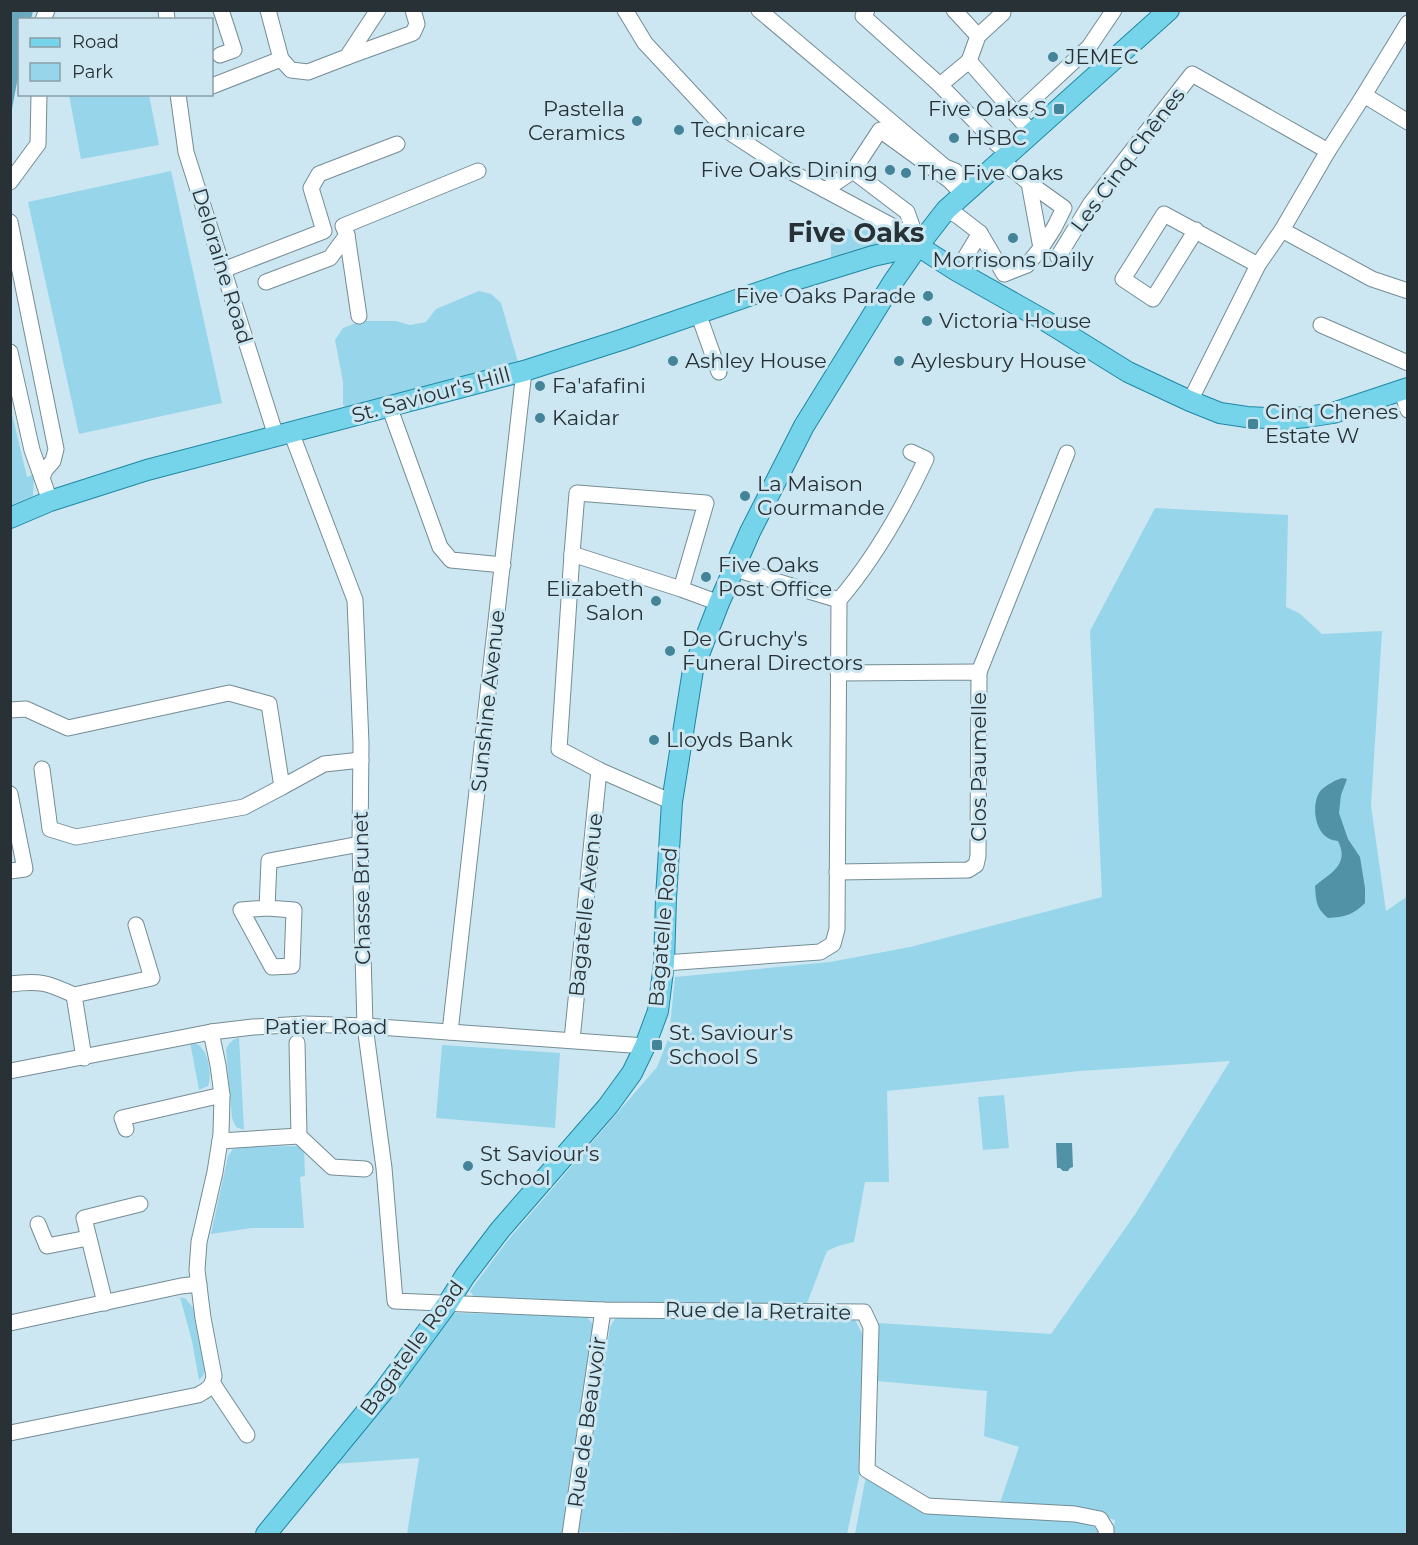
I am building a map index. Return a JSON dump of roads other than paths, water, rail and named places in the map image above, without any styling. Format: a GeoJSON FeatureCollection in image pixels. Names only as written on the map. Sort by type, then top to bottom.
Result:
{"type":"FeatureCollection","features":[{"type":"Feature","properties":{"kind":"main road","name":"Bagatelle Road"},"geometry":{"type":"LineString","coordinates":[[266,1534],[385,1389],[500,1230],[609,1106],[632,1073],[658,1011],[664,963],[672,802],[693,670],[750,532],[804,426],[893,282],[914,240],[1169,10]]}},
{"type":"Feature","properties":{"kind":"main road","name":"St. Saviour's Hill"},"geometry":{"type":"LineString","coordinates":[[10,518],[50,501],[147,470],[524,371],[792,281],[869,258],[914,240]]}},
{"type":"Feature","properties":{"kind":"main road"},"geometry":{"type":"LineString","coordinates":[[914,240],[957,272],[1049,322],[1128,372],[1190,401],[1220,412],[1247,417],[1286,419],[1333,413],[1404,389]]}},
{"type":"Feature","properties":{"kind":"main road"},"geometry":{"type":"LineString","coordinates":[[869,258],[886,260],[892,269],[893,282]]}},
{"type":"Feature","properties":{"kind":"street"},"geometry":{"type":"LineString","coordinates":[[220,55],[234,50],[221,10]]}},
{"type":"Feature","properties":{"kind":"street"},"geometry":{"type":"LineString","coordinates":[[268,10],[281,59],[291,70],[308,72],[413,33],[417,24],[412,10]]}},
{"type":"Feature","properties":{"kind":"street"},"geometry":{"type":"LineString","coordinates":[[347,57],[378,10]]}},
{"type":"Feature","properties":{"kind":"street"},"geometry":{"type":"LineString","coordinates":[[625,10],[645,43],[726,130],[784,168],[914,240]]}},
{"type":"Feature","properties":{"kind":"street"},"geometry":{"type":"LineString","coordinates":[[759,10],[945,167],[955,171],[968,190]]}},
{"type":"Feature","properties":{"kind":"street"},"geometry":{"type":"LineString","coordinates":[[867,10],[862,16],[940,85],[998,145],[1005,157],[1029,183],[1064,208],[1054,228],[1027,266],[1004,274],[980,233],[946,210]]}},
{"type":"Feature","properties":{"kind":"street"},"geometry":{"type":"LineString","coordinates":[[954,10],[978,36]]}},
{"type":"Feature","properties":{"kind":"street"},"geometry":{"type":"LineString","coordinates":[[1016,115],[1089,47],[1114,10]]}},
{"type":"Feature","properties":{"kind":"street"},"geometry":{"type":"LineString","coordinates":[[940,85],[969,61],[978,36],[1003,11]]}},
{"type":"Feature","properties":{"kind":"street"},"geometry":{"type":"LineString","coordinates":[[1190,401],[1258,265],[1282,230],[1407,23]]}},
{"type":"Feature","properties":{"kind":"street"},"geometry":{"type":"LineString","coordinates":[[213,86],[281,59]]}},
{"type":"Feature","properties":{"kind":"street"},"geometry":{"type":"LineString","coordinates":[[969,61],[1032,133]]}},
{"type":"Feature","properties":{"kind":"street","name":"Les Cinq Chênes"},"geometry":{"type":"LineString","coordinates":[[1058,257],[1091,203],[1192,74],[1328,151]]}},
{"type":"Feature","properties":{"kind":"street"},"geometry":{"type":"LineString","coordinates":[[1364,95],[1407,122]]}},
{"type":"Feature","properties":{"kind":"street"},"geometry":{"type":"LineString","coordinates":[[10,182],[38,144],[39,96]]}},
{"type":"Feature","properties":{"kind":"street","name":"Deloraine Road"},"geometry":{"type":"LineString","coordinates":[[182,96],[186,152],[224,270],[283,434]]}},
{"type":"Feature","properties":{"kind":"street"},"geometry":{"type":"LineString","coordinates":[[825,190],[853,171],[880,130],[949,180],[968,190]]}},
{"type":"Feature","properties":{"kind":"street"},"geometry":{"type":"LineString","coordinates":[[224,270],[324,231],[311,188],[319,174],[397,144]]}},
{"type":"Feature","properties":{"kind":"street"},"geometry":{"type":"LineString","coordinates":[[359,316],[344,226],[478,171]]}},
{"type":"Feature","properties":{"kind":"street"},"geometry":{"type":"LineString","coordinates":[[853,171],[907,212],[914,240]]}},
{"type":"Feature","properties":{"kind":"street"},"geometry":{"type":"LineString","coordinates":[[1029,183],[1041,248]]}},
{"type":"Feature","properties":{"kind":"street"},"geometry":{"type":"LineString","coordinates":[[1196,230],[1153,299],[1123,279],[1164,214],[1196,230],[1258,265]]}},
{"type":"Feature","properties":{"kind":"street"},"geometry":{"type":"LineString","coordinates":[[10,222],[56,449],[53,461],[45,470],[42,478]]}},
{"type":"Feature","properties":{"kind":"street"},"geometry":{"type":"LineString","coordinates":[[1282,230],[1372,279],[1407,291]]}},
{"type":"Feature","properties":{"kind":"street"},"geometry":{"type":"LineString","coordinates":[[957,272],[980,233]]}},
{"type":"Feature","properties":{"kind":"street"},"geometry":{"type":"LineString","coordinates":[[266,282],[330,258],[347,235]]}},
{"type":"Feature","properties":{"kind":"street"},"geometry":{"type":"LineString","coordinates":[[698,314],[719,372]]}},
{"type":"Feature","properties":{"kind":"street"},"geometry":{"type":"LineString","coordinates":[[1321,325],[1407,363]]}},
{"type":"Feature","properties":{"kind":"street"},"geometry":{"type":"LineString","coordinates":[[10,352],[32,450],[50,501]]}},
{"type":"Feature","properties":{"kind":"street","name":"Sunshine Avenue"},"geometry":{"type":"LineString","coordinates":[[450,1032],[524,371]]}},
{"type":"Feature","properties":{"kind":"street"},"geometry":{"type":"LineString","coordinates":[[1404,389],[1407,410]]}},
{"type":"Feature","properties":{"kind":"street"},"geometry":{"type":"LineString","coordinates":[[389,406],[440,547],[451,560],[503,565]]}},
{"type":"Feature","properties":{"kind":"street","name":"Chasse Brunet"},"geometry":{"type":"LineString","coordinates":[[283,434],[355,600],[359,673],[360,844],[365,1026],[384,1168],[395,1301],[448,1302]]}},
{"type":"Feature","properties":{"kind":"street"},"geometry":{"type":"LineString","coordinates":[[664,963],[820,952],[833,944],[837,929],[839,600],[862,570],[906,500],[926,459],[911,452]]}},
{"type":"Feature","properties":{"kind":"street","name":"Clos Paumelle"},"geometry":{"type":"LineString","coordinates":[[837,872],[968,870],[976,865],[978,856],[979,672],[1067,453]]}},
{"type":"Feature","properties":{"kind":"street"},"geometry":{"type":"LineString","coordinates":[[672,802],[599,770],[559,749],[577,493],[706,503],[681,589]]}},
{"type":"Feature","properties":{"kind":"street"},"geometry":{"type":"LineString","coordinates":[[572,554],[719,603]]}},
{"type":"Feature","properties":{"kind":"street"},"geometry":{"type":"LineString","coordinates":[[735,569],[839,600]]}},
{"type":"Feature","properties":{"kind":"street","name":"Clos Paumelle"},"geometry":{"type":"LineString","coordinates":[[837,673],[979,672]]}},
{"type":"Feature","properties":{"kind":"street"},"geometry":{"type":"LineString","coordinates":[[10,710],[26,709],[68,728],[229,693],[269,704],[282,787]]}},
{"type":"Feature","properties":{"kind":"street"},"geometry":{"type":"LineString","coordinates":[[42,769],[50,829],[76,837],[244,807],[324,764],[361,760]]}},
{"type":"Feature","properties":{"kind":"street","name":"Bagatelle Avenue"},"geometry":{"type":"LineString","coordinates":[[572,1040],[599,770]]}},
{"type":"Feature","properties":{"kind":"street"},"geometry":{"type":"LineString","coordinates":[[10,794],[25,868],[10,871]]}},
{"type":"Feature","properties":{"kind":"street"},"geometry":{"type":"LineString","coordinates":[[267,908],[269,861],[360,844]]}},
{"type":"Feature","properties":{"kind":"street"},"geometry":{"type":"LineString","coordinates":[[267,908],[294,910],[292,966],[272,967],[241,910],[267,908]]}},
{"type":"Feature","properties":{"kind":"street"},"geometry":{"type":"LineString","coordinates":[[10,984],[48,983],[74,995],[152,978],[136,925]]}},
{"type":"Feature","properties":{"kind":"street"},"geometry":{"type":"LineString","coordinates":[[74,995],[84,1058]]}},
{"type":"Feature","properties":{"kind":"street","name":"Patier Road"},"geometry":{"type":"LineString","coordinates":[[10,1071],[211,1032],[304,1024],[365,1026],[645,1046]]}},
{"type":"Feature","properties":{"kind":"street"},"geometry":{"type":"LineString","coordinates":[[10,1433],[198,1395],[213,1384],[214,1376],[197,1270],[199,1242],[220,1141],[222,1095],[211,1032]]}},
{"type":"Feature","properties":{"kind":"street"},"geometry":{"type":"LineString","coordinates":[[297,1042],[298,1136]]}},
{"type":"Feature","properties":{"kind":"street"},"geometry":{"type":"LineString","coordinates":[[126,1129],[122,1118],[222,1095]]}},
{"type":"Feature","properties":{"kind":"street"},"geometry":{"type":"LineString","coordinates":[[220,1141],[298,1136],[332,1167],[365,1169]]}},
{"type":"Feature","properties":{"kind":"street"},"geometry":{"type":"LineString","coordinates":[[105,1303],[84,1218],[140,1204]]}},
{"type":"Feature","properties":{"kind":"street"},"geometry":{"type":"LineString","coordinates":[[38,1224],[47,1246],[88,1238]]}},
{"type":"Feature","properties":{"kind":"street"},"geometry":{"type":"LineString","coordinates":[[10,1323],[199,1284]]}},
{"type":"Feature","properties":{"kind":"street","name":"Rue de la Retraite"},"geometry":{"type":"LineString","coordinates":[[448,1302],[603,1310],[864,1312],[871,1327],[867,1470],[927,1506],[1075,1514],[1100,1519],[1106,1529],[1106,1534]]}},
{"type":"Feature","properties":{"kind":"street","name":"Rue de Beauvoir"},"geometry":{"type":"LineString","coordinates":[[570,1534],[603,1310]]}},
{"type":"Feature","properties":{"kind":"street"},"geometry":{"type":"LineString","coordinates":[[213,1384],[247,1435]]}},
{"type":"Feature","properties":{"kind":"place","name":"JEMEC"},"geometry":{"type":"Point","coordinates":[1053,57]}},
{"type":"Feature","properties":{"kind":"place","name":"Five Oaks S"},"geometry":{"type":"Point","coordinates":[1059,109]}},
{"type":"Feature","properties":{"kind":"place","name":"Pastella Ceramics"},"geometry":{"type":"Point","coordinates":[637,121]}},
{"type":"Feature","properties":{"kind":"place","name":"Technicare"},"geometry":{"type":"Point","coordinates":[679,130]}},
{"type":"Feature","properties":{"kind":"place","name":"HSBC"},"geometry":{"type":"Point","coordinates":[954,138]}},
{"type":"Feature","properties":{"kind":"place","name":"Five Oaks Dining"},"geometry":{"type":"Point","coordinates":[890,170]}},
{"type":"Feature","properties":{"kind":"place","name":"The Five Oaks"},"geometry":{"type":"Point","coordinates":[906,173]}},
{"type":"Feature","properties":{"kind":"place","name":"Morrisons Daily"},"geometry":{"type":"Point","coordinates":[1013,238]}},
{"type":"Feature","properties":{"kind":"place","name":"Five Oaks Parade"},"geometry":{"type":"Point","coordinates":[928,296]}},
{"type":"Feature","properties":{"kind":"place","name":"Victoria House"},"geometry":{"type":"Point","coordinates":[927,321]}},
{"type":"Feature","properties":{"kind":"place","name":"Ashley House"},"geometry":{"type":"Point","coordinates":[673,361]}},
{"type":"Feature","properties":{"kind":"place","name":"Aylesbury House"},"geometry":{"type":"Point","coordinates":[899,361]}},
{"type":"Feature","properties":{"kind":"place","name":"Fa'afafini"},"geometry":{"type":"Point","coordinates":[540,386]}},
{"type":"Feature","properties":{"kind":"place","name":"Kaidar"},"geometry":{"type":"Point","coordinates":[540,418]}},
{"type":"Feature","properties":{"kind":"place","name":"Cinq Chenes Estate W"},"geometry":{"type":"Point","coordinates":[1253,424]}},
{"type":"Feature","properties":{"kind":"place","name":"La Maison Gourmande"},"geometry":{"type":"Point","coordinates":[745,496]}},
{"type":"Feature","properties":{"kind":"place","name":"Five Oaks Post Office"},"geometry":{"type":"Point","coordinates":[706,577]}},
{"type":"Feature","properties":{"kind":"place","name":"Elizabeth Salon"},"geometry":{"type":"Point","coordinates":[656,601]}},
{"type":"Feature","properties":{"kind":"place","name":"De Gruchy's Funeral Directors"},"geometry":{"type":"Point","coordinates":[670,651]}},
{"type":"Feature","properties":{"kind":"place","name":"Lloyds Bank"},"geometry":{"type":"Point","coordinates":[654,740]}},
{"type":"Feature","properties":{"kind":"place","name":"St. Saviour's School S"},"geometry":{"type":"Point","coordinates":[657,1045]}},
{"type":"Feature","properties":{"kind":"place","name":"St Saviour's School"},"geometry":{"type":"Point","coordinates":[468,1166]}},
{"type":"Feature","properties":{"kind":"district","name":"Five Oaks"},"geometry":{"type":"Point","coordinates":[856,233]}}]}
